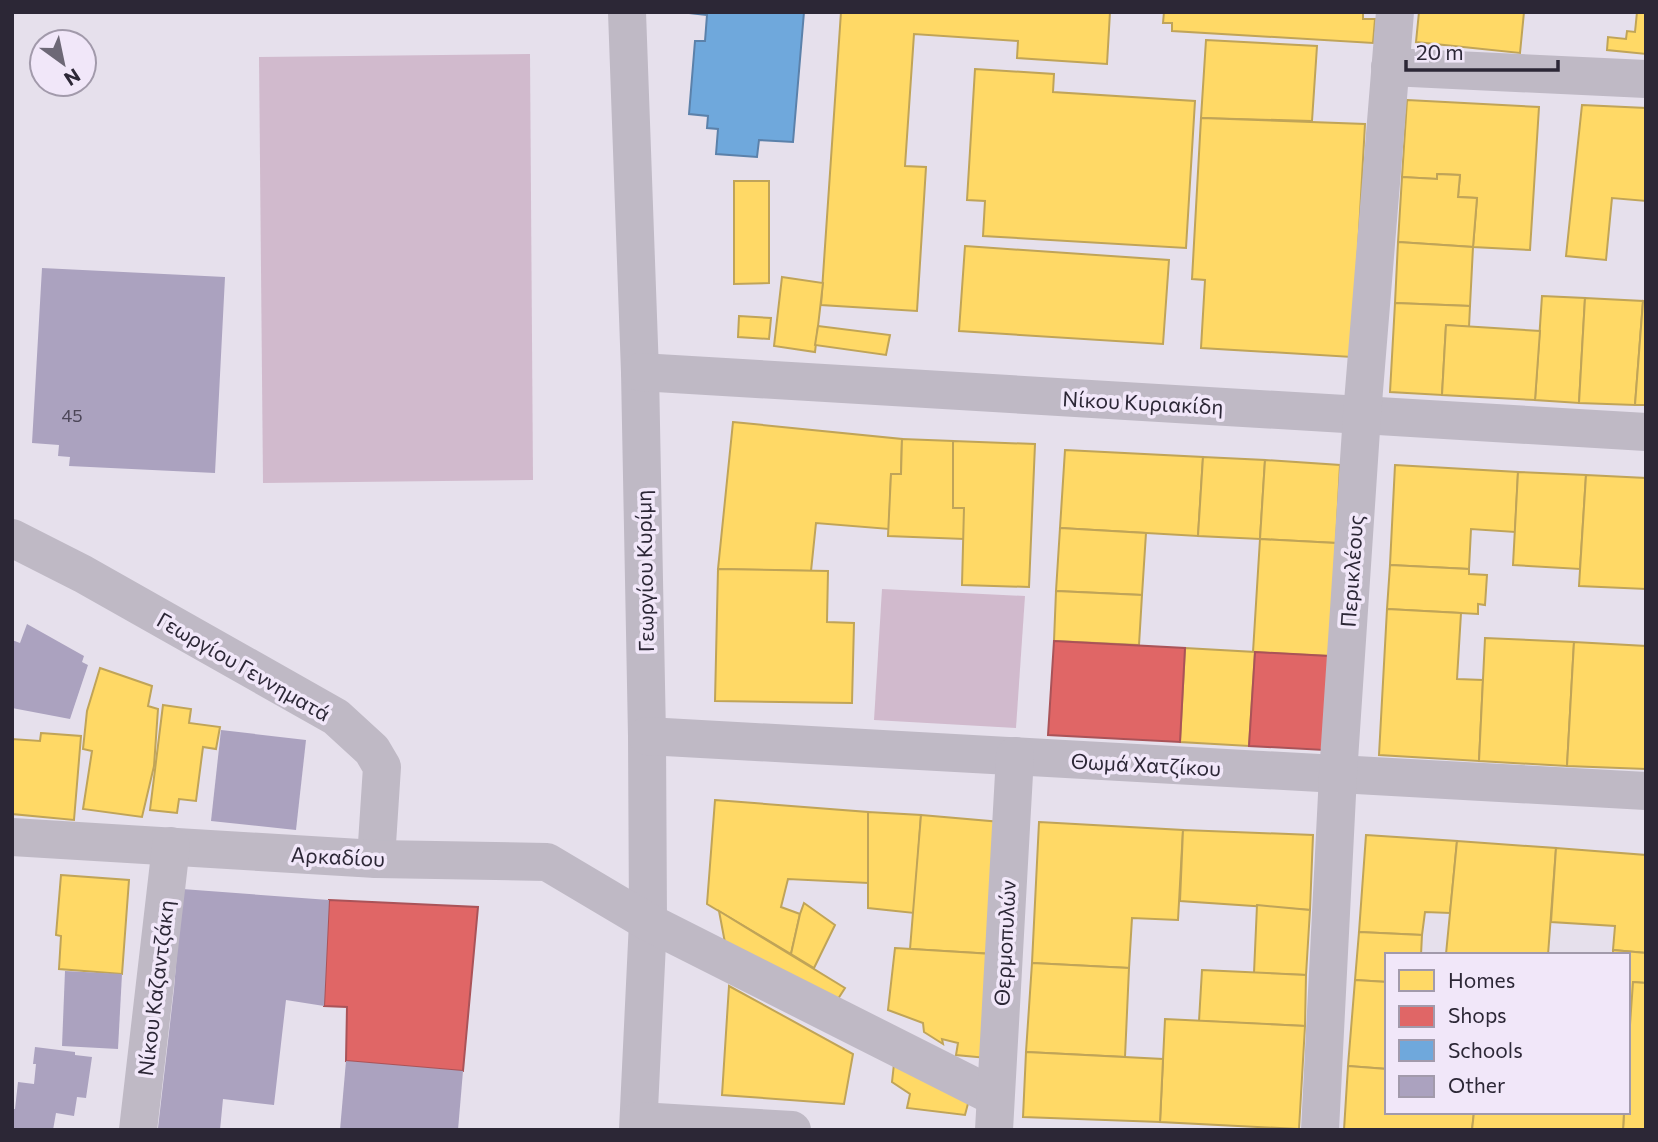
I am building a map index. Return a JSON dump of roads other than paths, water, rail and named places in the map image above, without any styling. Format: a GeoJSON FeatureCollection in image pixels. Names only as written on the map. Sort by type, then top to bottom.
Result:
{"type":"FeatureCollection","features":[{"type":"Feature","properties":{"kind":"street","name":"Γεωργίου Κυρίμη"},"geometry":{"type":"LineString","coordinates":[[627,12],[640,372],[648,922],[638,1126]]}},
{"type":"Feature","properties":{"kind":"street","name":"Περικλέους"},"geometry":{"type":"LineString","coordinates":[[1320,1130],[1338,775],[1362,415],[1395,12]]}},
{"type":"Feature","properties":{"kind":"street"},"geometry":{"type":"LineString","coordinates":[[1390,67],[1646,79]]}},
{"type":"Feature","properties":{"kind":"street","name":"Νίκου Κυριακίδη"},"geometry":{"type":"LineString","coordinates":[[640,372],[1646,432]]}},
{"type":"Feature","properties":{"kind":"street","name":"Γεωργίου Γεννηματά"},"geometry":{"type":"LineString","coordinates":[[12,538],[94,580],[336,717],[372,750],[382,767],[376,859]]}},
{"type":"Feature","properties":{"kind":"street","name":"Θωμά Χατζίκου"},"geometry":{"type":"LineString","coordinates":[[646,736],[1646,791]]}},
{"type":"Feature","properties":{"kind":"street","name":"Θερμοπυλών"},"geometry":{"type":"LineString","coordinates":[[995,1113],[1015,757]]}},
{"type":"Feature","properties":{"kind":"street","name":"Αρκαδίου"},"geometry":{"type":"LineString","coordinates":[[12,837],[376,859],[547,862],[648,922],[995,1113]]}},
{"type":"Feature","properties":{"kind":"street","name":"Νίκου Καζαντζάκη"},"geometry":{"type":"LineString","coordinates":[[138,1130],[171,846]]}},
{"type":"Feature","properties":{"kind":"street"},"geometry":{"type":"LineString","coordinates":[[638,1126],[792,1130]]}}]}
